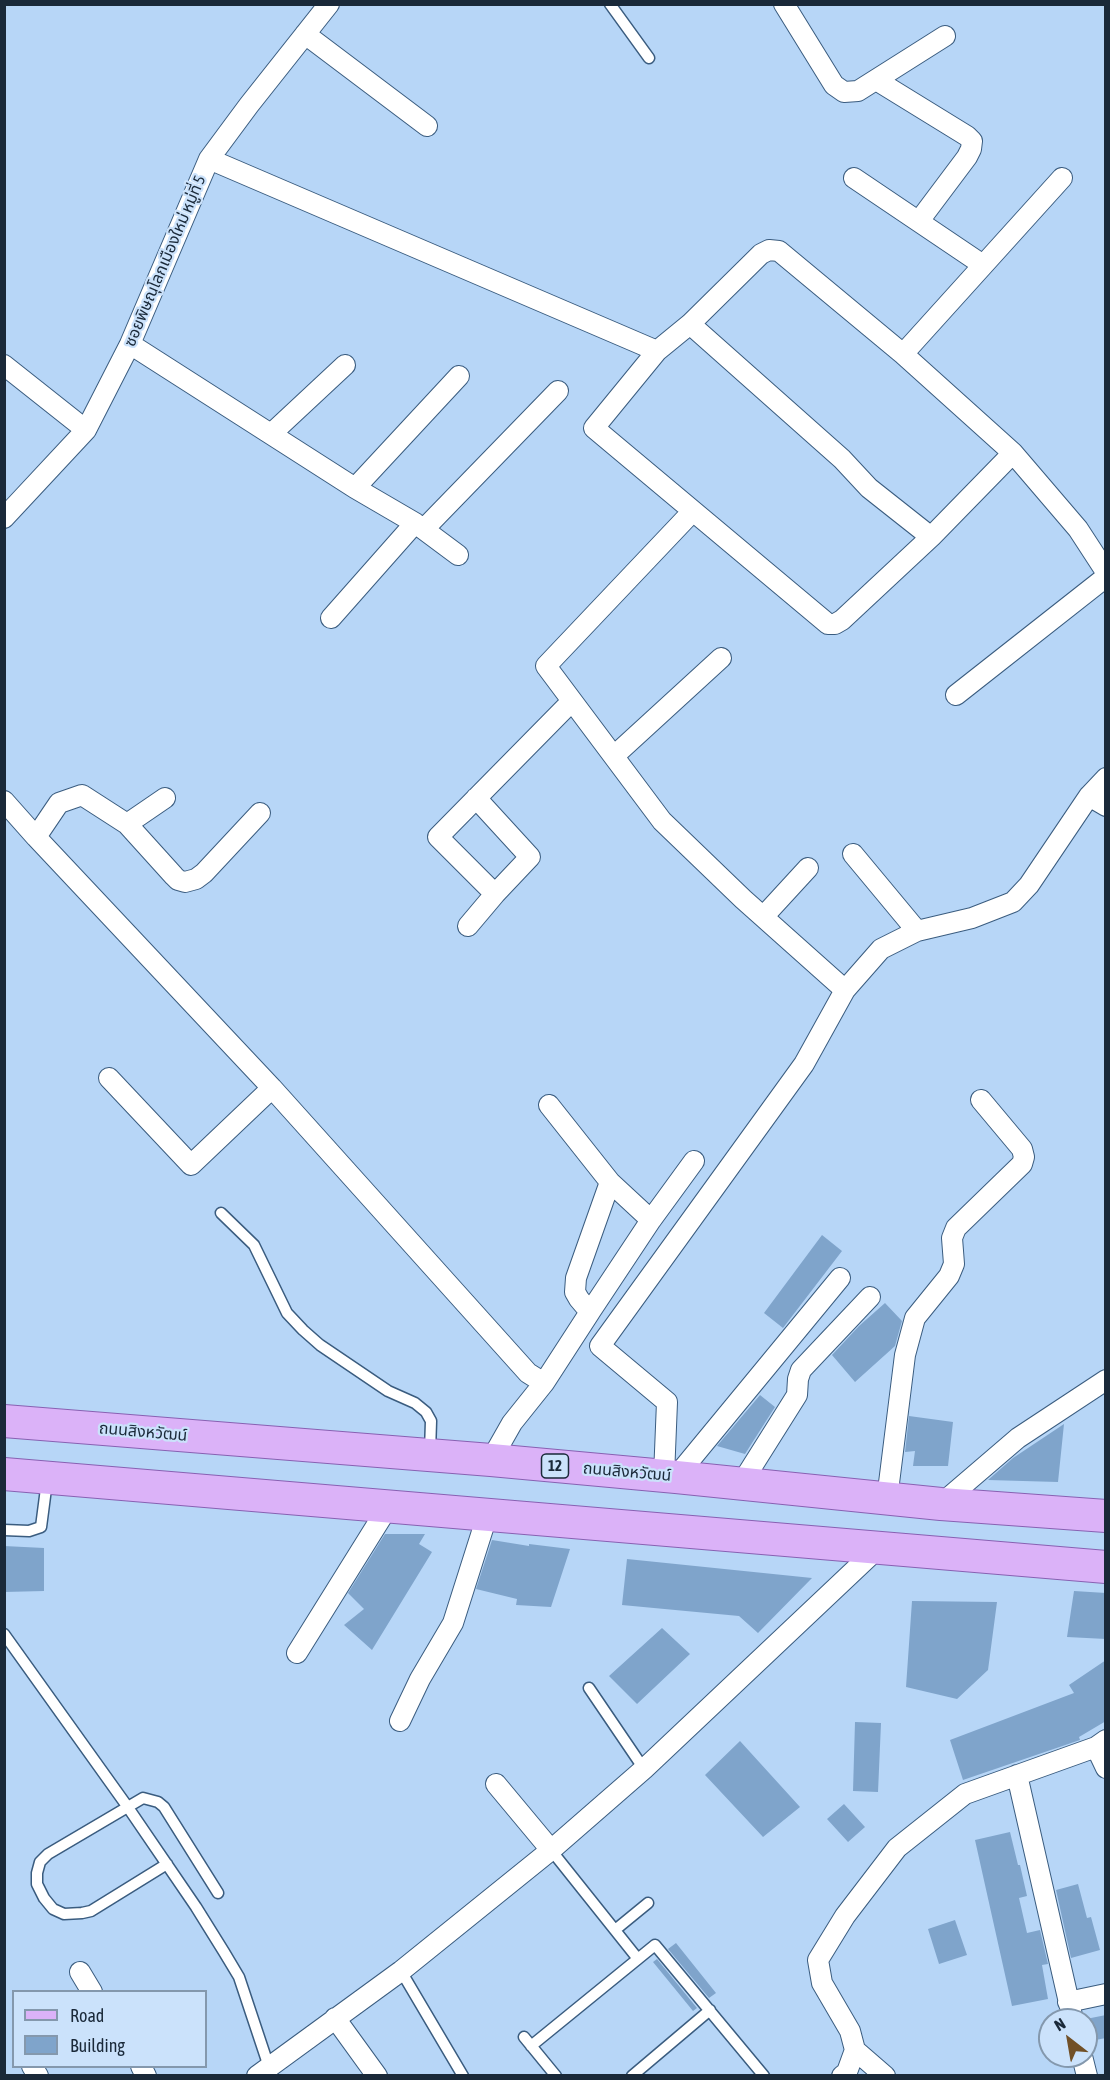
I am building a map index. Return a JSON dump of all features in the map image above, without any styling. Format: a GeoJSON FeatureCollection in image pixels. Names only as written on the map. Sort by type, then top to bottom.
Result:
{"type":"FeatureCollection","features":[{"type":"Feature","properties":{"kind":"main road","name":"ถนนสิงหวัฒน์"},"geometry":{"type":"LineString","coordinates":[[4,1421],[491,1460],[941,1504],[1106,1516]]}},
{"type":"Feature","properties":{"kind":"main road"},"geometry":{"type":"LineString","coordinates":[[4,1474],[1106,1567]]}},
{"type":"Feature","properties":{"kind":"street","name":"ซอยพิษณุโลกเมืองใหม่ หมู่ที่ 5"},"geometry":{"type":"LineString","coordinates":[[4,518],[28,495],[86,430],[130,344],[209,159],[329,4]]}},
{"type":"Feature","properties":{"kind":"street"},"geometry":{"type":"LineString","coordinates":[[784,4],[834,86],[844,93],[858,91],[945,36]]}},
{"type":"Feature","properties":{"kind":"street"},"geometry":{"type":"LineString","coordinates":[[305,34],[427,126]]}},
{"type":"Feature","properties":{"kind":"street"},"geometry":{"type":"LineString","coordinates":[[876,80],[972,141],[967,157],[919,221]]}},
{"type":"Feature","properties":{"kind":"street"},"geometry":{"type":"LineString","coordinates":[[209,159],[657,351]]}},
{"type":"Feature","properties":{"kind":"street"},"geometry":{"type":"LineString","coordinates":[[854,178],[983,265]]}},
{"type":"Feature","properties":{"kind":"street"},"geometry":{"type":"LineString","coordinates":[[903,354],[1062,178]]}},
{"type":"Feature","properties":{"kind":"street"},"geometry":{"type":"LineString","coordinates":[[1013,453],[931,537],[842,620],[835,624],[828,624],[594,428],[657,351],[690,324],[761,254],[769,250],[779,251],[903,354],[1013,453],[1078,529],[1106,572]]}},
{"type":"Feature","properties":{"kind":"street"},"geometry":{"type":"LineString","coordinates":[[690,324],[842,459],[869,488],[931,537]]}},
{"type":"Feature","properties":{"kind":"street"},"geometry":{"type":"LineString","coordinates":[[130,344],[355,488],[419,526],[459,555]]}},
{"type":"Feature","properties":{"kind":"street"},"geometry":{"type":"LineString","coordinates":[[4,365],[86,430]]}},
{"type":"Feature","properties":{"kind":"street"},"geometry":{"type":"LineString","coordinates":[[271,434],[345,365]]}},
{"type":"Feature","properties":{"kind":"street"},"geometry":{"type":"LineString","coordinates":[[355,488],[459,376]]}},
{"type":"Feature","properties":{"kind":"street"},"geometry":{"type":"LineString","coordinates":[[331,618],[419,526],[558,391]]}},
{"type":"Feature","properties":{"kind":"street"},"geometry":{"type":"LineString","coordinates":[[692,512],[546,666],[663,821],[845,990]]}},
{"type":"Feature","properties":{"kind":"street"},"geometry":{"type":"LineString","coordinates":[[956,694],[1106,577]]}},
{"type":"Feature","properties":{"kind":"street"},"geometry":{"type":"LineString","coordinates":[[614,756],[721,658]]}},
{"type":"Feature","properties":{"kind":"street"},"geometry":{"type":"LineString","coordinates":[[495,894],[438,837],[572,701]]}},
{"type":"Feature","properties":{"kind":"street"},"geometry":{"type":"LineString","coordinates":[[670,1476],[667,1402],[600,1346],[804,1064],[845,990],[881,949],[917,931],[972,918],[1013,903],[1097,801],[1106,778]]}},
{"type":"Feature","properties":{"kind":"street"},"geometry":{"type":"LineString","coordinates":[[36,837],[59,802],[82,795],[127,824],[178,880],[185,882],[196,879],[204,873],[260,813]]}},
{"type":"Feature","properties":{"kind":"street"},"geometry":{"type":"LineString","coordinates":[[127,824],[165,798]]}},
{"type":"Feature","properties":{"kind":"street"},"geometry":{"type":"LineString","coordinates":[[468,926],[530,857],[476,798]]}},
{"type":"Feature","properties":{"kind":"street"},"geometry":{"type":"LineString","coordinates":[[4,801],[272,1088],[528,1373],[544,1383]]}},
{"type":"Feature","properties":{"kind":"street"},"geometry":{"type":"LineString","coordinates":[[854,854],[917,931]]}},
{"type":"Feature","properties":{"kind":"street"},"geometry":{"type":"LineString","coordinates":[[763,916],[808,868]]}},
{"type":"Feature","properties":{"kind":"street"},"geometry":{"type":"LineString","coordinates":[[109,1078],[191,1165],[272,1088]]}},
{"type":"Feature","properties":{"kind":"street"},"geometry":{"type":"LineString","coordinates":[[887,1499],[905,1354],[915,1318],[949,1276],[954,1264],[952,1238],[956,1228],[1022,1164],[1024,1157],[1022,1149],[981,1100]]}},
{"type":"Feature","properties":{"kind":"street"},"geometry":{"type":"LineString","coordinates":[[549,1105],[610,1182],[651,1220]]}},
{"type":"Feature","properties":{"kind":"street"},"geometry":{"type":"LineString","coordinates":[[491,1460],[512,1423],[544,1383],[651,1220],[693,1161]]}},
{"type":"Feature","properties":{"kind":"street"},"geometry":{"type":"LineString","coordinates":[[590,1312],[575,1292],[576,1278],[610,1182]]}},
{"type":"Feature","properties":{"kind":"street"},"geometry":{"type":"LineString","coordinates":[[670,1476],[840,1278]]}},
{"type":"Feature","properties":{"kind":"street"},"geometry":{"type":"LineString","coordinates":[[741,1484],[797,1395],[801,1370],[870,1298]]}},
{"type":"Feature","properties":{"kind":"street"},"geometry":{"type":"LineString","coordinates":[[941,1504],[1018,1438],[1106,1380]]}},
{"type":"Feature","properties":{"kind":"street"},"geometry":{"type":"LineString","coordinates":[[297,1653],[388,1507]]}},
{"type":"Feature","properties":{"kind":"street"},"geometry":{"type":"LineString","coordinates":[[400,1720],[420,1679],[453,1623],[487,1516]]}},
{"type":"Feature","properties":{"kind":"street"},"geometry":{"type":"LineString","coordinates":[[263,2071],[401,1971],[550,1850],[644,1769],[877,1549]]}},
{"type":"Feature","properties":{"kind":"street"},"geometry":{"type":"LineString","coordinates":[[885,2076],[855,2050],[850,2031],[822,1983],[818,1960],[845,1916],[897,1848],[964,1794],[1101,1743],[1106,1768]]}},
{"type":"Feature","properties":{"kind":"street"},"geometry":{"type":"LineString","coordinates":[[1017,1775],[1070,2008]]}},
{"type":"Feature","properties":{"kind":"street"},"geometry":{"type":"LineString","coordinates":[[496,1784],[550,1850]]}},
{"type":"Feature","properties":{"kind":"street"},"geometry":{"type":"LineString","coordinates":[[80,1972],[91,1990]]}},
{"type":"Feature","properties":{"kind":"street"},"geometry":{"type":"LineString","coordinates":[[1077,2008],[1106,1994]]}},
{"type":"Feature","properties":{"kind":"street"},"geometry":{"type":"LineString","coordinates":[[335,2018],[377,2076]]}},
{"type":"Feature","properties":{"kind":"street"},"geometry":{"type":"LineString","coordinates":[[842,2076],[847,2072],[855,2050]]}},
{"type":"Feature","properties":{"kind":"lane"},"geometry":{"type":"LineString","coordinates":[[610,4],[649,58]]}},
{"type":"Feature","properties":{"kind":"lane"},"geometry":{"type":"LineString","coordinates":[[221,1213],[254,1245],[287,1313],[303,1330],[320,1345],[426,1412],[431,1421],[430,1455]]}},
{"type":"Feature","properties":{"kind":"lane"},"geometry":{"type":"LineString","coordinates":[[4,1530],[29,1531],[41,1527],[47,1478]]}},
{"type":"Feature","properties":{"kind":"lane"},"geometry":{"type":"LineString","coordinates":[[4,1634],[167,1864],[239,1977],[263,2071]]}},
{"type":"Feature","properties":{"kind":"lane"},"geometry":{"type":"LineString","coordinates":[[589,1688],[644,1769]]}},
{"type":"Feature","properties":{"kind":"lane"},"geometry":{"type":"LineString","coordinates":[[167,1864],[91,1911],[82,1914],[64,1914],[53,1909],[37,1884],[40,1862],[48,1854],[143,1798],[158,1802],[218,1893]]}},
{"type":"Feature","properties":{"kind":"lane"},"geometry":{"type":"LineString","coordinates":[[550,1850],[638,1959]]}},
{"type":"Feature","properties":{"kind":"lane"},"geometry":{"type":"LineString","coordinates":[[615,1930],[648,1903]]}},
{"type":"Feature","properties":{"kind":"lane"},"geometry":{"type":"LineString","coordinates":[[556,2076],[528,2042],[655,1945],[764,2076]]}},
{"type":"Feature","properties":{"kind":"lane"},"geometry":{"type":"LineString","coordinates":[[401,1971],[463,2076]]}},
{"type":"Feature","properties":{"kind":"lane"},"geometry":{"type":"LineString","coordinates":[[632,2076],[710,2010]]}},
{"type":"Feature","properties":{"kind":"building"},"geometry":{"type":"Polygon","coordinates":[[[822,1235],[842,1251],[783,1328],[764,1313],[822,1235]]]}},
{"type":"Feature","properties":{"kind":"building"},"geometry":{"type":"Polygon","coordinates":[[[885,1303],[902,1321],[895,1346],[855,1382],[832,1355],[885,1303]]]}},
{"type":"Feature","properties":{"kind":"building"},"geometry":{"type":"Polygon","coordinates":[[[760,1395],[775,1407],[745,1454],[717,1446],[760,1395]]]}},
{"type":"Feature","properties":{"kind":"building"},"geometry":{"type":"Polygon","coordinates":[[[909,1416],[953,1422],[948,1466],[913,1466],[915,1451],[905,1452],[909,1416]]]}},
{"type":"Feature","properties":{"kind":"building"},"geometry":{"type":"Polygon","coordinates":[[[1064,1424],[1058,1482],[988,1480],[1013,1458],[1064,1424]]]}},
{"type":"Feature","properties":{"kind":"building"},"geometry":{"type":"Polygon","coordinates":[[[385,1534],[425,1534],[419,1544],[432,1552],[372,1650],[344,1625],[364,1609],[348,1593],[385,1534]]]}},
{"type":"Feature","properties":{"kind":"building"},"geometry":{"type":"Polygon","coordinates":[[[492,1540],[570,1549],[551,1607],[516,1605],[517,1599],[476,1589],[492,1540]]]}},
{"type":"Feature","properties":{"kind":"building"},"geometry":{"type":"Polygon","coordinates":[[[4,1546],[44,1548],[44,1591],[4,1592],[4,1546]]]}},
{"type":"Feature","properties":{"kind":"building"},"geometry":{"type":"Polygon","coordinates":[[[627,1559],[812,1578],[758,1633],[739,1616],[622,1605],[627,1559]]]}},
{"type":"Feature","properties":{"kind":"building"},"geometry":{"type":"Polygon","coordinates":[[[1074,1591],[1106,1593],[1106,1639],[1067,1637],[1074,1591]]]}},
{"type":"Feature","properties":{"kind":"building"},"geometry":{"type":"Polygon","coordinates":[[[912,1601],[997,1602],[988,1670],[957,1699],[906,1687],[912,1601]]]}},
{"type":"Feature","properties":{"kind":"building"},"geometry":{"type":"Polygon","coordinates":[[[662,1628],[690,1654],[637,1704],[609,1676],[662,1628]]]}},
{"type":"Feature","properties":{"kind":"building"},"geometry":{"type":"Polygon","coordinates":[[[1106,1660],[1106,1721],[1079,1737],[1080,1740],[963,1780],[950,1740],[1074,1693],[1069,1685],[1106,1660]]]}},
{"type":"Feature","properties":{"kind":"building"},"geometry":{"type":"Polygon","coordinates":[[[855,1722],[881,1723],[878,1792],[853,1791],[855,1722]]]}},
{"type":"Feature","properties":{"kind":"building"},"geometry":{"type":"Polygon","coordinates":[[[740,1741],[800,1807],[763,1837],[705,1775],[740,1741]]]}},
{"type":"Feature","properties":{"kind":"building"},"geometry":{"type":"Polygon","coordinates":[[[844,1804],[865,1827],[848,1842],[827,1819],[844,1804]]]}},
{"type":"Feature","properties":{"kind":"building"},"geometry":{"type":"Polygon","coordinates":[[[1010,1832],[1027,1896],[1019,1898],[1027,1933],[1040,1930],[1048,1964],[1042,1965],[1048,1999],[1012,2006],[975,1840],[1010,1832]]]}},
{"type":"Feature","properties":{"kind":"building"},"geometry":{"type":"Polygon","coordinates":[[[1078,1884],[1087,1918],[1091,1917],[1100,1950],[1071,1958],[1056,1890],[1078,1884]]]}},
{"type":"Feature","properties":{"kind":"building"},"geometry":{"type":"Polygon","coordinates":[[[955,1920],[967,1955],[939,1964],[928,1929],[955,1920]]]}},
{"type":"Feature","properties":{"kind":"building"},"geometry":{"type":"Polygon","coordinates":[[[676,1943],[716,1993],[709,1998],[668,1949],[676,1943]]]}},
{"type":"Feature","properties":{"kind":"building"},"geometry":{"type":"Polygon","coordinates":[[[657,1959],[697,2008],[693,2011],[653,1962],[657,1959]]]}},
{"type":"Feature","properties":{"kind":"building"},"geometry":{"type":"Polygon","coordinates":[[[1106,2015],[1106,2038],[1098,2040],[1098,2017],[1106,2015]]]}}]}
